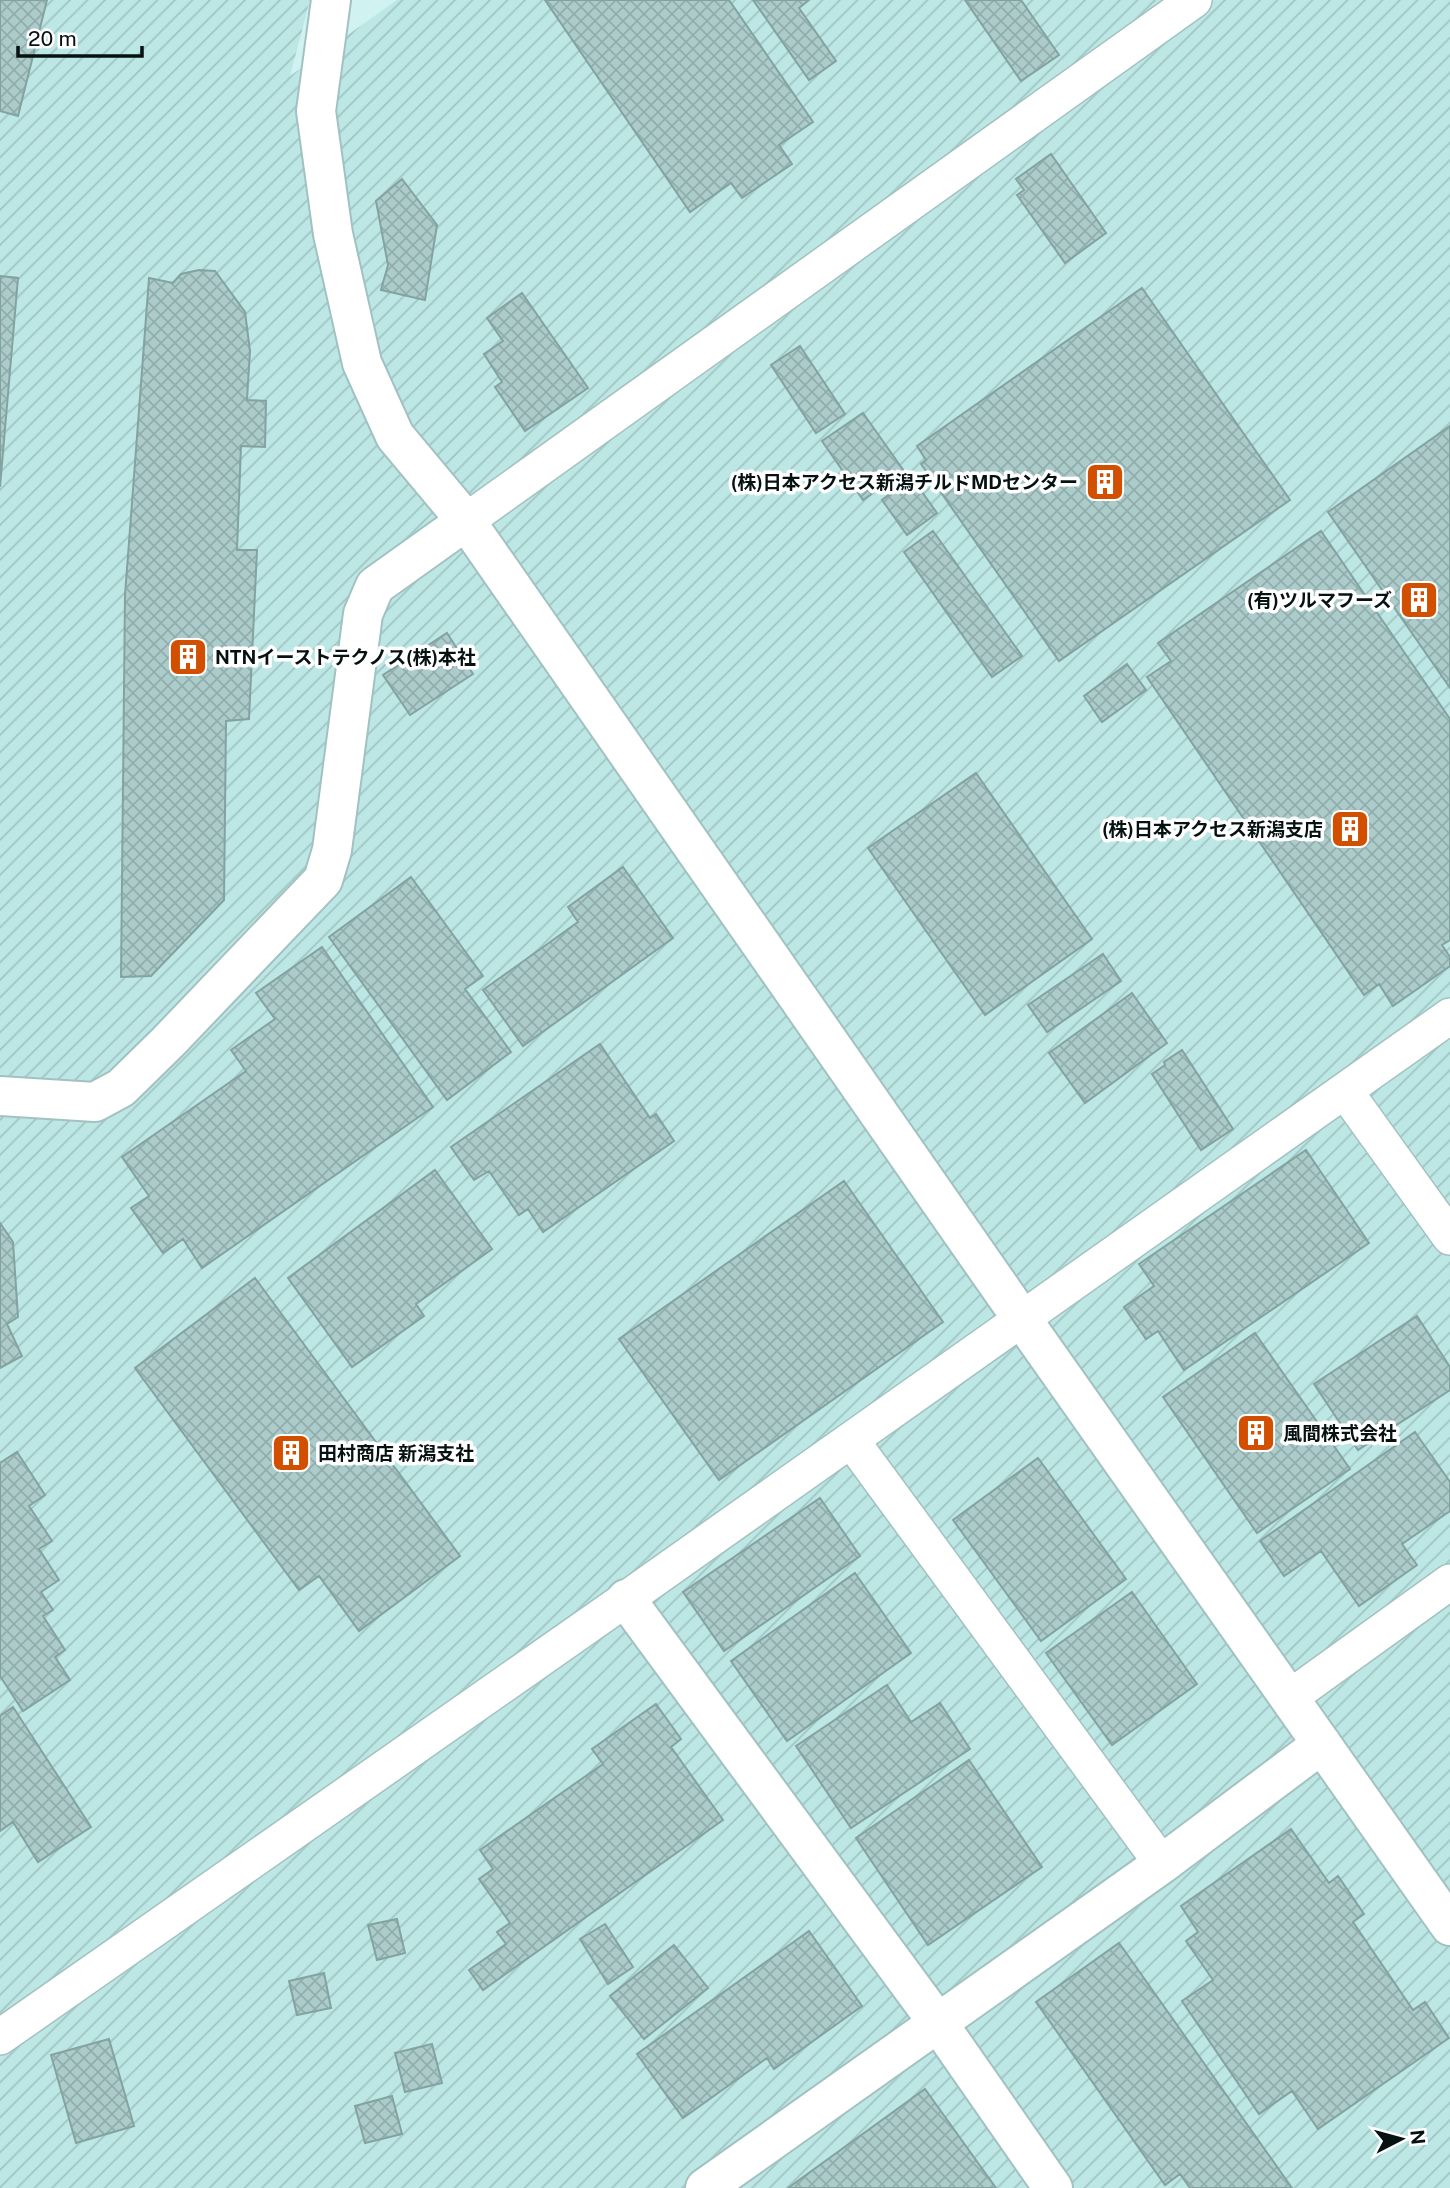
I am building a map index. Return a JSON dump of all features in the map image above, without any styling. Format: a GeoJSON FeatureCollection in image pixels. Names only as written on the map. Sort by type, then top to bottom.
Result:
{"type":"FeatureCollection","features":[{"type":"Feature","properties":{"kind":"street"},"geometry":{"type":"LineString","coordinates":[[331,0],[316,111],[333,234],[362,363],[395,436],[466,521],[1450,1927]]}},
{"type":"Feature","properties":{"kind":"street"},"geometry":{"type":"LineString","coordinates":[[0,1096],[95,1102],[121,1088],[323,880],[332,850],[363,614],[375,586],[1194,0]]}},
{"type":"Feature","properties":{"kind":"street"},"geometry":{"type":"LineString","coordinates":[[0,2037],[1450,1016]]}},
{"type":"Feature","properties":{"kind":"street"},"geometry":{"type":"LineString","coordinates":[[1345,1091],[1450,1237]]}},
{"type":"Feature","properties":{"kind":"street"},"geometry":{"type":"LineString","coordinates":[[851,1440],[1162,1864]]}},
{"type":"Feature","properties":{"kind":"street"},"geometry":{"type":"LineString","coordinates":[[1289,1698],[1450,1582]]}},
{"type":"Feature","properties":{"kind":"street"},"geometry":{"type":"LineString","coordinates":[[626,1598],[938,2023],[1053,2188]]}},
{"type":"Feature","properties":{"kind":"street"},"geometry":{"type":"LineString","coordinates":[[705,2188],[1162,1864],[1322,1744]]}},
{"type":"Feature","properties":{"kind":"shaded area"},"geometry":{"type":"Polygon","coordinates":[[[0,0],[310,0],[290,76],[397,0],[1450,0],[1450,2188],[0,2188],[0,0]]]}},
{"type":"Feature","properties":{"kind":"building"},"geometry":{"type":"Polygon","coordinates":[[[0,0],[47,0],[18,116],[0,111],[0,0]]]}},
{"type":"Feature","properties":{"kind":"building"},"geometry":{"type":"Polygon","coordinates":[[[545,0],[729,0],[813,122],[779,145],[792,164],[742,198],[731,183],[690,212],[545,0]]]}},
{"type":"Feature","properties":{"kind":"building"},"geometry":{"type":"Polygon","coordinates":[[[753,0],[809,0],[799,8],[836,61],[809,80],[753,0]]]}},
{"type":"Feature","properties":{"kind":"building"},"geometry":{"type":"Polygon","coordinates":[[[965,0],[1021,0],[1059,55],[1021,81],[965,0]]]}},
{"type":"Feature","properties":{"kind":"building"},"geometry":{"type":"Polygon","coordinates":[[[1051,154],[1106,233],[1065,263],[1017,195],[1024,190],[1016,179],[1051,154]]]}},
{"type":"Feature","properties":{"kind":"building"},"geometry":{"type":"Polygon","coordinates":[[[402,179],[437,225],[425,300],[381,290],[388,265],[376,201],[402,179]]]}},
{"type":"Feature","properties":{"kind":"building","name":"NTNイーストテクノス(株)本社"},"geometry":{"type":"Polygon","coordinates":[[[199,270],[215,271],[245,312],[250,351],[247,400],[266,401],[265,447],[241,446],[237,550],[257,550],[249,719],[226,721],[224,900],[151,976],[121,977],[125,595],[149,278],[173,283],[181,274],[199,270]]]}},
{"type":"Feature","properties":{"kind":"building"},"geometry":{"type":"Polygon","coordinates":[[[0,276],[18,278],[0,487],[0,276]]]}},
{"type":"Feature","properties":{"kind":"building","name":"(株)日本アクセス新潟チルドMDセンター"},"geometry":{"type":"Polygon","coordinates":[[[1142,288],[1290,500],[1059,661],[921,464],[926,460],[917,446],[1142,288]]]}},
{"type":"Feature","properties":{"kind":"building"},"geometry":{"type":"Polygon","coordinates":[[[522,293],[588,388],[525,431],[495,387],[502,382],[484,354],[503,341],[487,318],[522,293]]]}},
{"type":"Feature","properties":{"kind":"building"},"geometry":{"type":"Polygon","coordinates":[[[800,346],[845,414],[816,433],[771,365],[800,346]]]}},
{"type":"Feature","properties":{"kind":"building"},"geometry":{"type":"Polygon","coordinates":[[[863,413],[904,471],[863,500],[822,441],[863,413]]]}},
{"type":"Feature","properties":{"kind":"building","name":"(有)ツルマフーズ"},"geometry":{"type":"Polygon","coordinates":[[[1450,426],[1450,688],[1328,512],[1450,426]]]}},
{"type":"Feature","properties":{"kind":"building"},"geometry":{"type":"Polygon","coordinates":[[[912,478],[937,513],[907,535],[882,500],[912,478]]]}},
{"type":"Feature","properties":{"kind":"building"},"geometry":{"type":"Polygon","coordinates":[[[933,531],[1022,656],[992,677],[904,552],[933,531]]]}},
{"type":"Feature","properties":{"kind":"building","name":"(株)日本アクセス新潟支店"},"geometry":{"type":"Polygon","coordinates":[[[1321,531],[1450,719],[1450,940],[1442,945],[1450,957],[1450,966],[1393,1006],[1379,984],[1364,995],[1147,677],[1171,661],[1158,643],[1321,531]]]}},
{"type":"Feature","properties":{"kind":"building"},"geometry":{"type":"Polygon","coordinates":[[[447,633],[473,674],[410,715],[383,675],[447,633]]]}},
{"type":"Feature","properties":{"kind":"building"},"geometry":{"type":"Polygon","coordinates":[[[1127,664],[1146,690],[1102,722],[1084,696],[1127,664]]]}},
{"type":"Feature","properties":{"kind":"building"},"geometry":{"type":"Polygon","coordinates":[[[976,773],[1092,939],[985,1015],[868,848],[976,773]]]}},
{"type":"Feature","properties":{"kind":"building"},"geometry":{"type":"Polygon","coordinates":[[[623,867],[673,938],[523,1046],[483,990],[578,922],[568,907],[623,867]]]}},
{"type":"Feature","properties":{"kind":"building"},"geometry":{"type":"Polygon","coordinates":[[[411,877],[483,976],[465,989],[511,1052],[447,1100],[329,937],[411,877]]]}},
{"type":"Feature","properties":{"kind":"building"},"geometry":{"type":"Polygon","coordinates":[[[322,947],[433,1107],[202,1268],[183,1239],[163,1253],[131,1208],[149,1196],[122,1157],[246,1071],[231,1050],[275,1019],[256,993],[322,947]]]}},
{"type":"Feature","properties":{"kind":"building"},"geometry":{"type":"Polygon","coordinates":[[[1103,954],[1121,981],[1047,1032],[1028,1005],[1103,954]]]}},
{"type":"Feature","properties":{"kind":"building"},"geometry":{"type":"Polygon","coordinates":[[[1132,993],[1167,1043],[1085,1103],[1049,1053],[1132,993]]]}},
{"type":"Feature","properties":{"kind":"building"},"geometry":{"type":"Polygon","coordinates":[[[600,1044],[650,1118],[656,1114],[674,1141],[543,1232],[528,1209],[519,1215],[489,1171],[474,1180],[451,1147],[600,1044]]]}},
{"type":"Feature","properties":{"kind":"building"},"geometry":{"type":"Polygon","coordinates":[[[1182,1050],[1233,1129],[1201,1150],[1152,1074],[1182,1050]]]}},
{"type":"Feature","properties":{"kind":"building"},"geometry":{"type":"Polygon","coordinates":[[[1306,1150],[1369,1243],[1184,1370],[1158,1331],[1146,1339],[1124,1307],[1154,1286],[1139,1264],[1306,1150]]]}},
{"type":"Feature","properties":{"kind":"building"},"geometry":{"type":"Polygon","coordinates":[[[435,1170],[492,1249],[416,1304],[424,1316],[352,1367],[288,1278],[435,1170]]]}},
{"type":"Feature","properties":{"kind":"building"},"geometry":{"type":"Polygon","coordinates":[[[844,1181],[943,1322],[719,1480],[619,1339],[844,1181]]]}},
{"type":"Feature","properties":{"kind":"building"},"geometry":{"type":"Polygon","coordinates":[[[0,1223],[13,1242],[18,1317],[7,1324],[22,1356],[0,1368],[0,1223]]]}},
{"type":"Feature","properties":{"kind":"building","name":"田村商店 新潟支社"},"geometry":{"type":"Polygon","coordinates":[[[255,1278],[460,1556],[359,1631],[319,1576],[299,1590],[135,1368],[255,1278]]]}},
{"type":"Feature","properties":{"kind":"building"},"geometry":{"type":"Polygon","coordinates":[[[1417,1316],[1450,1367],[1450,1390],[1358,1450],[1314,1384],[1417,1316]]]}},
{"type":"Feature","properties":{"kind":"building","name":"風間株式会社"},"geometry":{"type":"Polygon","coordinates":[[[1255,1333],[1350,1469],[1257,1533],[1163,1397],[1255,1333]]]}},
{"type":"Feature","properties":{"kind":"building"},"geometry":{"type":"Polygon","coordinates":[[[1415,1432],[1450,1482],[1450,1511],[1402,1544],[1417,1565],[1359,1606],[1321,1551],[1284,1576],[1260,1541],[1415,1432]]]}},
{"type":"Feature","properties":{"kind":"building"},"geometry":{"type":"Polygon","coordinates":[[[17,1452],[45,1495],[29,1506],[52,1541],[39,1549],[59,1580],[41,1592],[53,1610],[43,1616],[65,1650],[55,1657],[70,1680],[23,1711],[0,1676],[0,1463],[17,1452]]]}},
{"type":"Feature","properties":{"kind":"building"},"geometry":{"type":"Polygon","coordinates":[[[1038,1458],[1126,1579],[1041,1641],[953,1520],[1038,1458]]]}},
{"type":"Feature","properties":{"kind":"building"},"geometry":{"type":"Polygon","coordinates":[[[820,1498],[860,1556],[724,1651],[683,1592],[820,1498]]]}},
{"type":"Feature","properties":{"kind":"building"},"geometry":{"type":"Polygon","coordinates":[[[855,1573],[911,1653],[787,1741],[731,1661],[855,1573]]]}},
{"type":"Feature","properties":{"kind":"building"},"geometry":{"type":"Polygon","coordinates":[[[1132,1592],[1197,1684],[1112,1745],[1046,1653],[1132,1592]]]}},
{"type":"Feature","properties":{"kind":"building"},"geometry":{"type":"Polygon","coordinates":[[[887,1685],[911,1722],[940,1703],[970,1749],[851,1828],[796,1746],[887,1685]]]}},
{"type":"Feature","properties":{"kind":"building"},"geometry":{"type":"Polygon","coordinates":[[[656,1704],[681,1739],[671,1747],[723,1820],[483,1990],[469,1970],[506,1944],[497,1932],[510,1923],[479,1879],[493,1869],[480,1850],[603,1764],[592,1749],[656,1704]]]}},
{"type":"Feature","properties":{"kind":"building"},"geometry":{"type":"Polygon","coordinates":[[[13,1707],[91,1827],[38,1862],[13,1822],[0,1831],[0,1716],[13,1707]]]}},
{"type":"Feature","properties":{"kind":"building"},"geometry":{"type":"Polygon","coordinates":[[[969,1760],[1042,1867],[928,1945],[856,1838],[969,1760]]]}},
{"type":"Feature","properties":{"kind":"building"},"geometry":{"type":"Polygon","coordinates":[[[1291,1829],[1329,1883],[1338,1876],[1364,1914],[1353,1922],[1413,2010],[1425,2002],[1449,2038],[1318,2129],[1292,2091],[1259,2114],[1182,2001],[1213,1980],[1186,1941],[1198,1932],[1181,1906],[1291,1829]]]}},
{"type":"Feature","properties":{"kind":"building"},"geometry":{"type":"Polygon","coordinates":[[[397,1919],[405,1953],[377,1960],[368,1925],[397,1919]]]}},
{"type":"Feature","properties":{"kind":"building"},"geometry":{"type":"Polygon","coordinates":[[[605,1924],[633,1967],[608,1984],[580,1939],[605,1924]]]}},
{"type":"Feature","properties":{"kind":"building"},"geometry":{"type":"Polygon","coordinates":[[[809,1931],[862,2006],[774,2069],[767,2058],[683,2118],[637,2054],[809,1931]]]}},
{"type":"Feature","properties":{"kind":"building"},"geometry":{"type":"Polygon","coordinates":[[[1119,1943],[1292,2188],[1190,2188],[1180,2174],[1165,2185],[1036,2002],[1119,1943]]]}},
{"type":"Feature","properties":{"kind":"building"},"geometry":{"type":"Polygon","coordinates":[[[674,1945],[708,1988],[644,2039],[610,1996],[674,1945]]]}},
{"type":"Feature","properties":{"kind":"building"},"geometry":{"type":"Polygon","coordinates":[[[324,1973],[331,2008],[297,2015],[289,1981],[324,1973]]]}},
{"type":"Feature","properties":{"kind":"building"},"geometry":{"type":"Polygon","coordinates":[[[109,2039],[134,2126],[76,2143],[51,2055],[109,2039]]]}},
{"type":"Feature","properties":{"kind":"building"},"geometry":{"type":"Polygon","coordinates":[[[432,2044],[442,2083],[405,2092],[395,2053],[432,2044]]]}},
{"type":"Feature","properties":{"kind":"building"},"geometry":{"type":"Polygon","coordinates":[[[925,2089],[996,2188],[788,2188],[925,2089]]]}},
{"type":"Feature","properties":{"kind":"building"},"geometry":{"type":"Polygon","coordinates":[[[392,2096],[402,2134],[365,2143],[355,2106],[392,2096]]]}},
{"type":"Feature","properties":{"kind":"place","name":"(株)日本アクセス新潟チルドMDセンター"},"geometry":{"type":"Point","coordinates":[1105,482]}},
{"type":"Feature","properties":{"kind":"place","name":"(有)ツルマフーズ"},"geometry":{"type":"Point","coordinates":[1419,600]}},
{"type":"Feature","properties":{"kind":"place","name":"NTNイーストテクノス(株)本社"},"geometry":{"type":"Point","coordinates":[188,657]}},
{"type":"Feature","properties":{"kind":"place","name":"(株)日本アクセス新潟支店"},"geometry":{"type":"Point","coordinates":[1350,829]}},
{"type":"Feature","properties":{"kind":"place","name":"風間株式会社"},"geometry":{"type":"Point","coordinates":[1256,1433]}},
{"type":"Feature","properties":{"kind":"place","name":"田村商店 新潟支社"},"geometry":{"type":"Point","coordinates":[291,1453]}}]}
